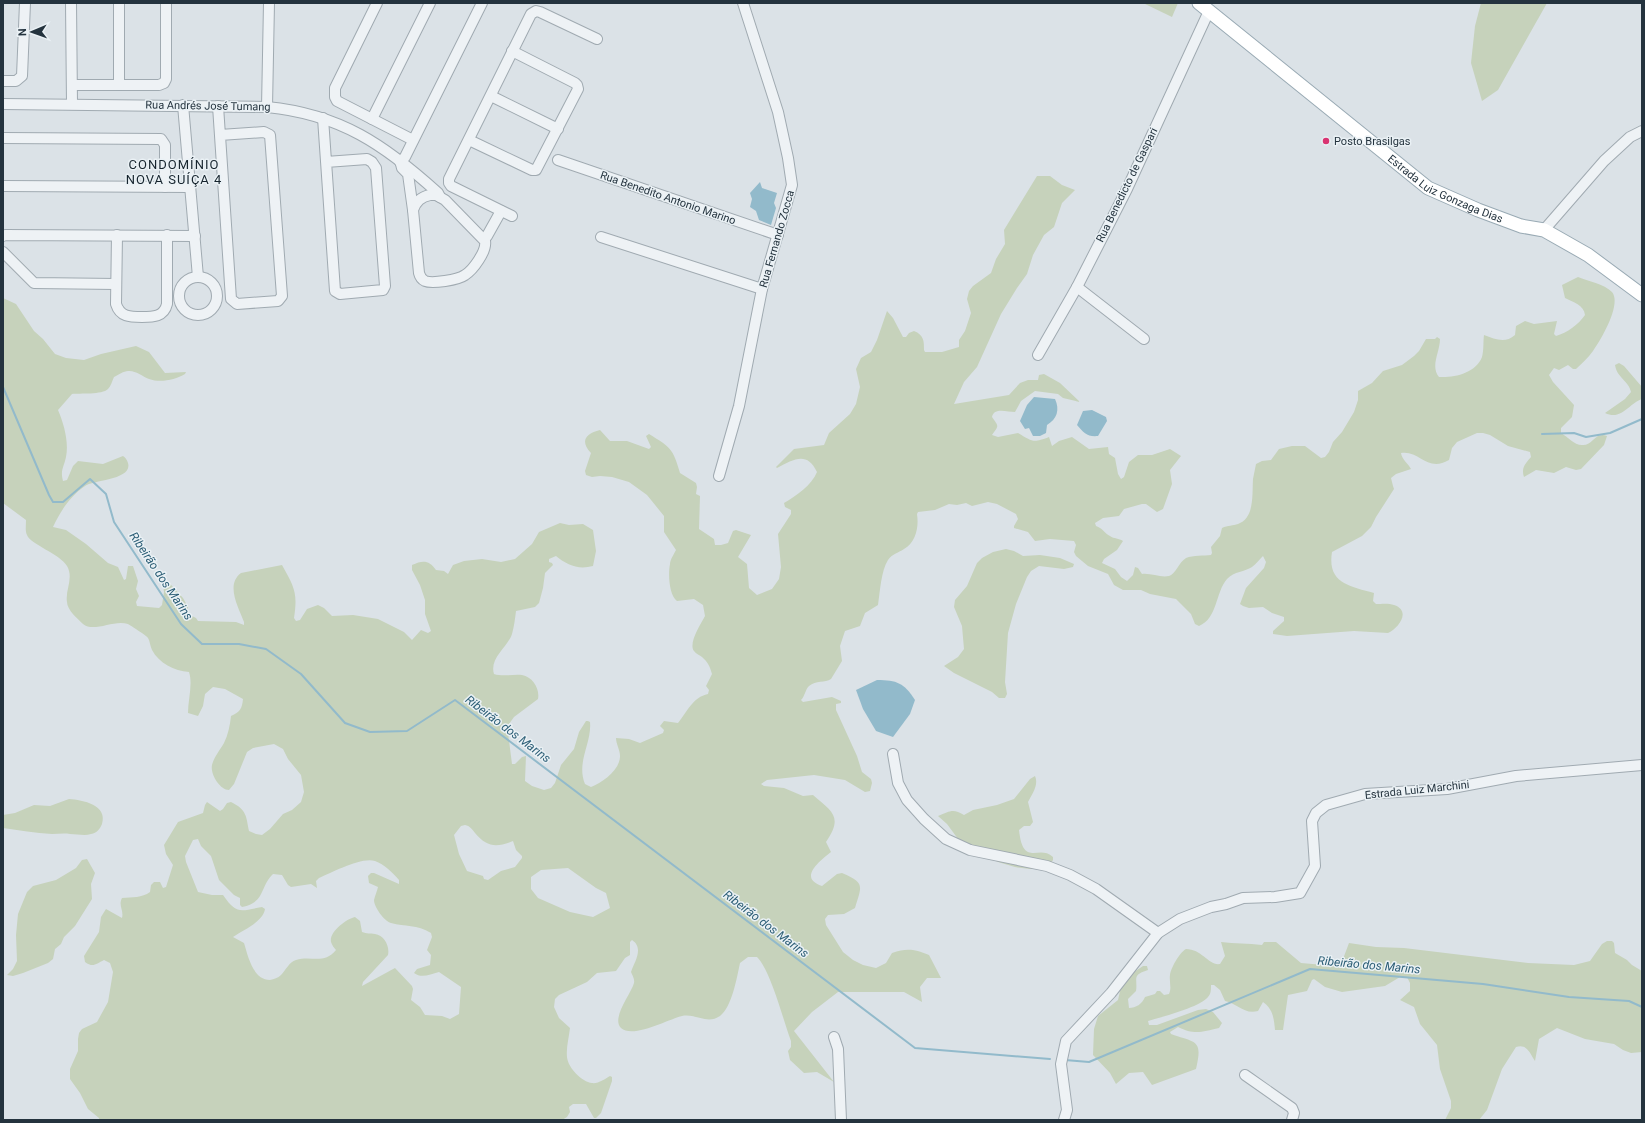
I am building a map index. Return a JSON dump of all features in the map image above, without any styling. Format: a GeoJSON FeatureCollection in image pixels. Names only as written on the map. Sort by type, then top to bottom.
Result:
{"type":"FeatureCollection","features":[{"type":"Feature","properties":{"kind":"main road","name":"Estrada Luiz Gonzaga Dias"},"geometry":{"type":"LineString","coordinates":[[1204,7],[1428,188],[1478,210],[1521,226],[1544,230],[1588,255],[1642,295]]}},
{"type":"Feature","properties":{"kind":"street"},"geometry":{"type":"LineString","coordinates":[[3,81],[16,81],[22,76],[25,3]]}},
{"type":"Feature","properties":{"kind":"street"},"geometry":{"type":"LineString","coordinates":[[71,3],[72,104]]}},
{"type":"Feature","properties":{"kind":"street"},"geometry":{"type":"LineString","coordinates":[[119,3],[119,85]]}},
{"type":"Feature","properties":{"kind":"street"},"geometry":{"type":"LineString","coordinates":[[72,85],[159,85],[165,81],[166,3]]}},
{"type":"Feature","properties":{"kind":"street"},"geometry":{"type":"LineString","coordinates":[[267,107],[269,3]]}},
{"type":"Feature","properties":{"kind":"street"},"geometry":{"type":"LineString","coordinates":[[377,3],[335,88],[337,101],[414,140]]}},
{"type":"Feature","properties":{"kind":"street"},"geometry":{"type":"LineString","coordinates":[[372,119],[430,3]]}},
{"type":"Feature","properties":{"kind":"street"},"geometry":{"type":"LineString","coordinates":[[413,210],[417,201],[425,196],[430,195],[440,197],[484,238],[486,244],[485,250],[468,273],[456,279],[426,282],[422,279],[419,274],[408,174],[402,168],[400,162],[405,157],[414,140],[482,3]]}},
{"type":"Feature","properties":{"kind":"street","name":"Rua Fernando Zocca"},"geometry":{"type":"LineString","coordinates":[[719,476],[739,406],[762,289],[792,185],[778,112],[743,3]]}},
{"type":"Feature","properties":{"kind":"street","name":"Rua Benedicto de Gaspari"},"geometry":{"type":"LineString","coordinates":[[1038,355],[1077,287],[1127,189],[1204,7]]}},
{"type":"Feature","properties":{"kind":"street"},"geometry":{"type":"LineString","coordinates":[[512,216],[452,186],[449,183],[450,179],[531,14],[536,11],[540,12],[597,39]]}},
{"type":"Feature","properties":{"kind":"street"},"geometry":{"type":"LineString","coordinates":[[469,140],[535,171],[537,170],[578,89],[577,85],[512,52]]}},
{"type":"Feature","properties":{"kind":"street"},"geometry":{"type":"LineString","coordinates":[[491,96],[558,129]]}},
{"type":"Feature","properties":{"kind":"street","name":"Rua Andrés José Tumang"},"geometry":{"type":"LineString","coordinates":[[3,104],[267,107],[295,111],[323,118],[362,135],[384,149],[400,162],[407,165],[438,193],[440,197]]}},
{"type":"Feature","properties":{"kind":"street"},"geometry":{"type":"LineString","coordinates":[[183,106],[198,277]]}},
{"type":"Feature","properties":{"kind":"street"},"geometry":{"type":"LineString","coordinates":[[218,106],[231,298],[237,304],[278,301],[282,296],[270,135],[264,132],[220,135]]}},
{"type":"Feature","properties":{"kind":"street"},"geometry":{"type":"LineString","coordinates":[[323,118],[326,162],[335,291],[340,294],[383,290],[385,286],[376,168],[372,162],[367,159],[326,162]]}},
{"type":"Feature","properties":{"kind":"street"},"geometry":{"type":"LineString","coordinates":[[1544,230],[1604,161],[1630,137],[1642,131]]}},
{"type":"Feature","properties":{"kind":"street"},"geometry":{"type":"LineString","coordinates":[[3,138],[161,139],[165,145],[166,187]]}},
{"type":"Feature","properties":{"kind":"street","name":"Rua Benedito Antonio Marino"},"geometry":{"type":"LineString","coordinates":[[558,160],[778,235]]}},
{"type":"Feature","properties":{"kind":"street"},"geometry":{"type":"LineString","coordinates":[[3,186],[190,187]]}},
{"type":"Feature","properties":{"kind":"street"},"geometry":{"type":"LineString","coordinates":[[484,238],[487,236],[501,210]]}},
{"type":"Feature","properties":{"kind":"street"},"geometry":{"type":"LineString","coordinates":[[3,236],[6,234],[195,236]]}},
{"type":"Feature","properties":{"kind":"street"},"geometry":{"type":"LineString","coordinates":[[117,235],[116,304],[124,315],[130,317],[153,317],[163,312],[167,304],[167,235]]}},
{"type":"Feature","properties":{"kind":"street"},"geometry":{"type":"LineString","coordinates":[[602,237],[762,289]]}},
{"type":"Feature","properties":{"kind":"street"},"geometry":{"type":"LineString","coordinates":[[3,252],[34,283],[116,284]]}},
{"type":"Feature","properties":{"kind":"street"},"geometry":{"type":"LineString","coordinates":[[1077,287],[1144,339]]}},
{"type":"Feature","properties":{"kind":"street"},"geometry":{"type":"LineString","coordinates":[[893,754],[898,784],[907,800],[924,819],[946,839],[970,850],[1047,866],[1070,876],[1096,889],[1158,933]]}},
{"type":"Feature","properties":{"kind":"street","name":"Estrada Luiz Marchini"},"geometry":{"type":"LineString","coordinates":[[1064,1120],[1067,1110],[1060,1064],[1066,1042],[1111,993],[1158,933],[1180,918],[1243,898],[1275,897],[1300,893],[1315,866],[1312,821],[1316,813],[1326,805],[1365,794],[1446,789],[1516,776],[1642,765]]}},
{"type":"Feature","properties":{"kind":"street"},"geometry":{"type":"LineString","coordinates":[[834,1037],[838,1049],[841,1120]]}},
{"type":"Feature","properties":{"kind":"street"},"geometry":{"type":"LineString","coordinates":[[1245,1075],[1292,1108],[1294,1113],[1292,1120]]}},
{"type":"Feature","properties":{"kind":"green space"},"geometry":{"type":"Polygon","coordinates":[[[1143,3],[1178,3],[1172,17],[1143,3]]]}},
{"type":"Feature","properties":{"kind":"green space"},"geometry":{"type":"Polygon","coordinates":[[[1481,3],[1547,3],[1498,90],[1482,101],[1471,63],[1475,26],[1481,3]]]}},
{"type":"Feature","properties":{"kind":"green space"},"geometry":{"type":"Polygon","coordinates":[[[1037,176],[1050,176],[1062,185],[1075,190],[1062,203],[1054,227],[1044,235],[1033,255],[1027,274],[1001,314],[977,367],[964,382],[954,404],[1009,395],[1020,383],[1028,380],[1038,380],[1039,375],[1044,374],[1060,383],[1080,402],[1063,398],[1058,394],[1035,391],[1021,401],[1015,412],[998,411],[993,414],[992,417],[997,426],[992,435],[998,437],[1018,433],[1033,441],[1049,437],[1052,446],[1059,441],[1072,437],[1089,449],[1108,447],[1109,454],[1115,458],[1118,474],[1121,479],[1124,477],[1129,462],[1138,455],[1152,455],[1170,449],[1181,456],[1170,470],[1172,484],[1163,509],[1157,512],[1146,504],[1142,504],[1124,509],[1119,516],[1103,518],[1095,523],[1096,526],[1108,535],[1123,541],[1117,550],[1104,559],[1102,563],[1115,569],[1121,577],[1127,581],[1133,575],[1135,567],[1138,568],[1142,574],[1169,576],[1186,558],[1211,555],[1211,547],[1220,536],[1222,528],[1238,524],[1243,521],[1250,511],[1252,505],[1253,479],[1256,464],[1262,461],[1271,460],[1279,449],[1292,446],[1305,446],[1321,458],[1325,457],[1333,442],[1342,432],[1354,412],[1358,400],[1358,391],[1372,383],[1383,371],[1402,365],[1414,356],[1419,351],[1426,339],[1435,339],[1437,337],[1440,339],[1435,364],[1436,373],[1439,377],[1451,377],[1470,371],[1479,362],[1483,352],[1484,335],[1500,340],[1511,338],[1515,335],[1516,326],[1525,321],[1534,324],[1557,321],[1554,334],[1556,336],[1572,328],[1585,315],[1583,309],[1578,304],[1565,298],[1562,285],[1578,277],[1600,285],[1612,292],[1614,305],[1612,313],[1601,339],[1583,363],[1576,369],[1573,369],[1568,365],[1559,370],[1554,368],[1549,375],[1553,382],[1574,405],[1572,417],[1561,428],[1561,433],[1579,445],[1586,445],[1600,435],[1607,436],[1604,445],[1581,469],[1576,470],[1566,467],[1554,473],[1536,470],[1524,477],[1523,469],[1531,457],[1530,452],[1508,446],[1490,435],[1483,433],[1477,433],[1457,442],[1452,448],[1449,460],[1441,463],[1429,463],[1408,453],[1401,453],[1411,469],[1396,474],[1391,478],[1394,489],[1371,527],[1362,536],[1332,552],[1331,562],[1336,577],[1342,582],[1374,593],[1373,601],[1376,604],[1392,604],[1402,611],[1402,620],[1396,628],[1388,633],[1354,631],[1287,636],[1273,634],[1273,631],[1284,621],[1284,617],[1272,613],[1263,607],[1249,608],[1240,604],[1246,588],[1264,568],[1266,562],[1263,556],[1252,567],[1233,574],[1227,579],[1220,591],[1210,617],[1199,626],[1195,624],[1191,614],[1176,599],[1150,594],[1141,590],[1123,590],[1114,585],[1108,574],[1088,566],[1076,556],[1074,552],[1076,545],[1074,541],[1050,539],[1035,541],[1028,532],[1014,528],[1018,519],[1016,514],[997,504],[988,502],[972,506],[966,503],[957,505],[949,504],[935,510],[918,512],[918,524],[914,538],[908,546],[891,556],[888,560],[881,582],[878,605],[865,613],[860,626],[845,631],[840,646],[842,661],[831,679],[809,686],[801,700],[803,702],[832,697],[841,701],[841,703],[836,704],[836,710],[857,756],[862,772],[871,779],[872,783],[870,791],[865,792],[845,780],[814,775],[767,780],[761,784],[764,786],[784,788],[803,796],[813,795],[826,806],[833,816],[835,821],[834,826],[826,842],[831,852],[813,869],[811,878],[815,883],[822,886],[837,874],[842,873],[855,879],[860,886],[855,908],[844,914],[828,915],[825,919],[826,925],[843,952],[853,960],[863,965],[876,968],[886,963],[892,953],[902,950],[919,951],[929,955],[941,978],[927,978],[920,987],[922,1002],[904,992],[838,992],[812,1012],[794,1031],[834,1082],[817,1072],[804,1073],[790,1060],[788,1051],[791,1047],[791,1041],[772,984],[757,957],[748,957],[740,963],[736,984],[731,999],[728,1006],[720,1016],[706,1019],[692,1016],[682,1016],[642,1030],[627,1031],[621,1028],[618,1018],[634,982],[631,972],[638,955],[636,943],[632,940],[630,942],[630,955],[625,958],[616,971],[597,973],[587,982],[559,995],[555,999],[554,1007],[559,1018],[570,1028],[567,1057],[570,1066],[576,1074],[588,1082],[599,1082],[610,1076],[612,1077],[601,1113],[596,1118],[594,1118],[586,1104],[573,1104],[569,1107],[570,1112],[567,1117],[562,1120],[99,1120],[99,1118],[88,1109],[80,1093],[70,1079],[70,1069],[78,1051],[79,1033],[82,1029],[97,1022],[108,1002],[113,972],[110,963],[104,960],[94,965],[90,965],[85,962],[84,956],[99,932],[101,917],[106,909],[122,918],[122,898],[137,897],[147,894],[150,892],[151,885],[154,882],[160,882],[163,888],[166,887],[173,865],[166,854],[164,845],[178,822],[203,813],[207,802],[220,811],[227,803],[231,802],[236,805],[245,814],[249,831],[262,835],[270,829],[283,814],[292,810],[301,802],[304,792],[301,775],[288,759],[283,749],[274,744],[253,748],[247,752],[234,784],[229,790],[222,787],[214,777],[212,765],[224,743],[229,730],[231,716],[240,710],[243,699],[225,689],[213,687],[205,694],[203,706],[198,716],[188,713],[190,687],[189,672],[168,666],[159,659],[152,650],[148,638],[128,624],[117,623],[93,627],[83,624],[73,614],[67,605],[70,575],[67,566],[58,557],[29,538],[26,532],[26,520],[3,503],[3,298],[16,304],[34,331],[43,339],[55,354],[66,358],[84,360],[101,354],[136,346],[149,352],[165,373],[186,372],[177,378],[158,381],[149,379],[133,371],[128,371],[114,377],[110,386],[105,391],[72,394],[58,410],[64,427],[67,445],[66,457],[62,471],[63,481],[67,480],[73,466],[78,461],[103,464],[123,456],[128,462],[128,469],[125,473],[119,476],[85,486],[66,505],[53,527],[66,530],[86,544],[108,563],[118,567],[124,580],[126,579],[128,566],[133,566],[138,581],[136,589],[139,596],[136,602],[137,606],[159,608],[162,605],[164,592],[162,575],[183,598],[188,607],[188,614],[196,618],[198,621],[236,622],[244,625],[235,597],[234,584],[236,578],[241,573],[282,565],[294,590],[296,602],[294,618],[296,621],[300,620],[307,609],[318,605],[324,608],[332,616],[353,615],[378,619],[404,632],[412,640],[421,630],[428,633],[431,631],[425,614],[425,600],[420,585],[412,570],[412,565],[419,562],[426,562],[431,564],[436,570],[444,571],[448,574],[453,565],[464,561],[482,559],[501,562],[515,559],[532,544],[539,532],[560,523],[569,525],[583,524],[593,530],[596,551],[593,566],[573,566],[556,556],[549,559],[549,562],[553,565],[545,573],[539,603],[535,607],[516,611],[510,639],[496,658],[493,668],[494,674],[497,675],[526,676],[535,684],[538,691],[538,699],[514,717],[509,724],[508,733],[512,764],[515,764],[522,757],[526,756],[525,781],[532,786],[544,790],[551,788],[555,783],[561,765],[574,749],[579,732],[586,721],[588,721],[590,722],[590,730],[582,768],[585,784],[591,787],[610,775],[617,766],[620,756],[616,738],[629,739],[640,743],[663,733],[664,730],[660,726],[664,721],[678,723],[698,698],[708,694],[709,690],[706,686],[712,674],[710,667],[693,648],[694,639],[705,616],[703,605],[694,599],[677,601],[672,594],[669,579],[669,568],[676,550],[664,532],[664,516],[647,495],[629,482],[612,477],[592,477],[586,475],[585,471],[591,453],[585,442],[586,438],[600,430],[610,441],[627,441],[649,449],[651,447],[646,436],[649,434],[666,445],[673,453],[680,473],[696,483],[696,494],[700,496],[699,529],[714,539],[715,545],[728,543],[733,531],[736,530],[751,535],[738,557],[747,564],[749,588],[757,595],[772,589],[779,579],[781,567],[778,534],[791,514],[791,510],[785,507],[784,503],[808,486],[817,472],[809,461],[804,459],[794,460],[777,468],[776,467],[794,449],[824,445],[829,433],[850,414],[856,404],[860,387],[856,369],[861,358],[871,352],[877,340],[887,311],[893,318],[903,337],[906,337],[909,333],[914,331],[922,336],[925,352],[942,352],[959,347],[959,340],[965,331],[971,313],[967,299],[969,291],[973,286],[991,273],[996,259],[1005,244],[1004,230],[1037,176]],[[465,825],[461,826],[454,835],[459,854],[467,871],[483,876],[484,879],[488,880],[501,871],[515,867],[522,858],[516,850],[513,841],[502,845],[488,844],[479,838],[470,827],[465,825]],[[198,839],[193,840],[185,856],[198,892],[212,895],[223,895],[236,909],[249,910],[262,907],[265,909],[261,918],[257,922],[233,937],[244,943],[252,966],[259,976],[270,980],[277,978],[289,964],[296,960],[322,958],[331,955],[336,950],[331,942],[331,938],[335,930],[343,923],[355,917],[360,921],[362,932],[381,936],[386,942],[388,948],[388,955],[363,982],[362,986],[395,968],[412,986],[413,989],[411,1000],[420,1007],[425,1015],[442,1016],[450,1019],[459,1014],[461,987],[439,972],[423,976],[414,973],[417,969],[430,965],[431,955],[427,950],[432,937],[431,933],[421,928],[388,922],[374,903],[378,887],[369,883],[368,876],[371,873],[399,884],[399,880],[382,864],[369,860],[354,863],[319,878],[316,881],[317,888],[311,884],[291,887],[282,875],[273,874],[259,898],[250,905],[242,907],[240,905],[240,898],[234,895],[219,880],[211,856],[201,846],[198,839]],[[568,868],[541,870],[531,877],[531,889],[538,898],[570,912],[593,917],[610,908],[606,893],[596,888],[568,868]]]}},
{"type":"Feature","properties":{"kind":"green space"},"geometry":{"type":"Polygon","coordinates":[[[1619,363],[1624,366],[1642,387],[1642,399],[1621,413],[1611,415],[1605,413],[1625,399],[1631,392],[1630,388],[1616,369],[1615,365],[1619,363]]]}},
{"type":"Feature","properties":{"kind":"green space"},"geometry":{"type":"Polygon","coordinates":[[[1006,549],[1023,556],[1040,555],[1060,558],[1074,564],[1073,567],[1064,569],[1039,566],[1031,571],[1027,577],[1016,604],[1008,633],[1005,682],[1007,694],[1005,698],[999,698],[992,692],[954,673],[944,666],[958,657],[964,649],[962,626],[954,607],[955,600],[967,586],[977,563],[982,558],[993,552],[1006,549]]]}},
{"type":"Feature","properties":{"kind":"green space"},"geometry":{"type":"Polygon","coordinates":[[[1035,776],[1036,786],[1028,802],[1033,822],[1030,826],[1024,826],[1019,830],[1021,842],[1028,852],[1048,854],[1053,857],[1051,863],[1044,866],[1030,869],[1015,867],[998,862],[961,843],[947,824],[938,816],[951,811],[964,815],[973,810],[997,805],[1014,799],[1030,779],[1035,776]]]}},
{"type":"Feature","properties":{"kind":"green space"},"geometry":{"type":"Polygon","coordinates":[[[69,799],[87,802],[98,808],[103,818],[100,828],[95,833],[89,835],[46,834],[3,828],[3,815],[15,813],[34,805],[50,806],[69,799]]]}},
{"type":"Feature","properties":{"kind":"green space"},"geometry":{"type":"Polygon","coordinates":[[[87,859],[95,873],[91,884],[92,899],[75,926],[64,937],[61,944],[55,949],[53,959],[48,963],[23,973],[13,976],[7,975],[13,969],[17,961],[16,935],[18,914],[27,892],[33,886],[56,880],[76,868],[82,860],[87,859]]]}},
{"type":"Feature","properties":{"kind":"green space"},"geometry":{"type":"Polygon","coordinates":[[[1607,941],[1612,941],[1614,943],[1615,953],[1642,971],[1642,1052],[1631,1053],[1614,1044],[1585,1039],[1557,1028],[1539,1039],[1535,1061],[1525,1048],[1520,1046],[1516,1047],[1502,1069],[1487,1110],[1479,1120],[1445,1120],[1451,1108],[1451,1101],[1440,1069],[1437,1045],[1420,1024],[1414,1007],[1400,1000],[1410,991],[1410,983],[1407,977],[1400,977],[1385,986],[1342,992],[1325,987],[1314,979],[1312,980],[1307,991],[1288,995],[1283,1030],[1275,1030],[1271,1011],[1263,1002],[1258,1011],[1253,1012],[1245,1010],[1225,1001],[1220,990],[1214,985],[1211,985],[1210,995],[1204,1001],[1180,1011],[1148,1021],[1149,1025],[1157,1025],[1198,1010],[1206,1009],[1213,1012],[1222,1023],[1219,1028],[1203,1032],[1184,1030],[1178,1027],[1170,1032],[1171,1034],[1192,1041],[1196,1044],[1199,1052],[1196,1069],[1152,1085],[1143,1072],[1129,1073],[1116,1084],[1110,1073],[1093,1055],[1094,1029],[1098,1016],[1118,1000],[1121,987],[1134,972],[1143,966],[1147,966],[1148,970],[1139,974],[1136,978],[1136,991],[1128,999],[1129,1008],[1138,1005],[1145,997],[1155,994],[1157,991],[1160,991],[1164,995],[1169,994],[1170,975],[1172,969],[1178,957],[1186,949],[1201,954],[1216,964],[1220,964],[1225,956],[1221,942],[1262,945],[1264,942],[1276,942],[1301,963],[1336,966],[1343,959],[1349,943],[1528,963],[1574,965],[1590,961],[1602,944],[1607,941]]]}},
{"type":"Feature","properties":{"kind":"water"},"geometry":{"type":"Polygon","coordinates":[[[760,182],[762,188],[777,193],[774,203],[776,208],[771,225],[759,220],[756,211],[750,207],[752,199],[750,193],[760,182]]]}},
{"type":"Feature","properties":{"kind":"water"},"geometry":{"type":"Polygon","coordinates":[[[1034,397],[1055,399],[1057,403],[1057,414],[1047,425],[1046,433],[1040,436],[1033,436],[1029,428],[1025,429],[1020,421],[1027,405],[1034,397]]]}},
{"type":"Feature","properties":{"kind":"water"},"geometry":{"type":"Polygon","coordinates":[[[1092,410],[1106,417],[1107,421],[1098,436],[1086,434],[1077,425],[1083,411],[1092,410]]]}},
{"type":"Feature","properties":{"kind":"water"},"geometry":{"type":"Polygon","coordinates":[[[877,680],[895,682],[903,686],[915,700],[910,714],[893,737],[876,731],[863,709],[856,690],[877,680]]]}},
{"type":"Feature","properties":{"kind":"waterway","name":"Ribeirão dos Marins"},"geometry":{"type":"LineString","coordinates":[[3,387],[53,502],[63,502],[90,479],[106,494],[114,522],[181,624],[202,644],[239,644],[266,649],[301,674],[345,723],[370,732],[407,731],[455,700],[915,1048],[1050,1059]]}},
{"type":"Feature","properties":{"kind":"waterway","name":"Ribeirão dos Marins"},"geometry":{"type":"LineString","coordinates":[[1542,434],[1574,433],[1586,437],[1610,433],[1642,419]]}},
{"type":"Feature","properties":{"kind":"waterway","name":"Ribeirão dos Marins"},"geometry":{"type":"LineString","coordinates":[[1065,1060],[1089,1062],[1310,969],[1483,984],[1569,997],[1629,1001],[1642,1007]]}},
{"type":"Feature","properties":{"kind":"place","name":"Posto Brasilgas"},"geometry":{"type":"Point","coordinates":[1326,141]}},
{"type":"Feature","properties":{"kind":"district","name":"CONDOMÍNIO NOVA SUÍÇA 4"},"geometry":{"type":"Point","coordinates":[174,172]}}]}
